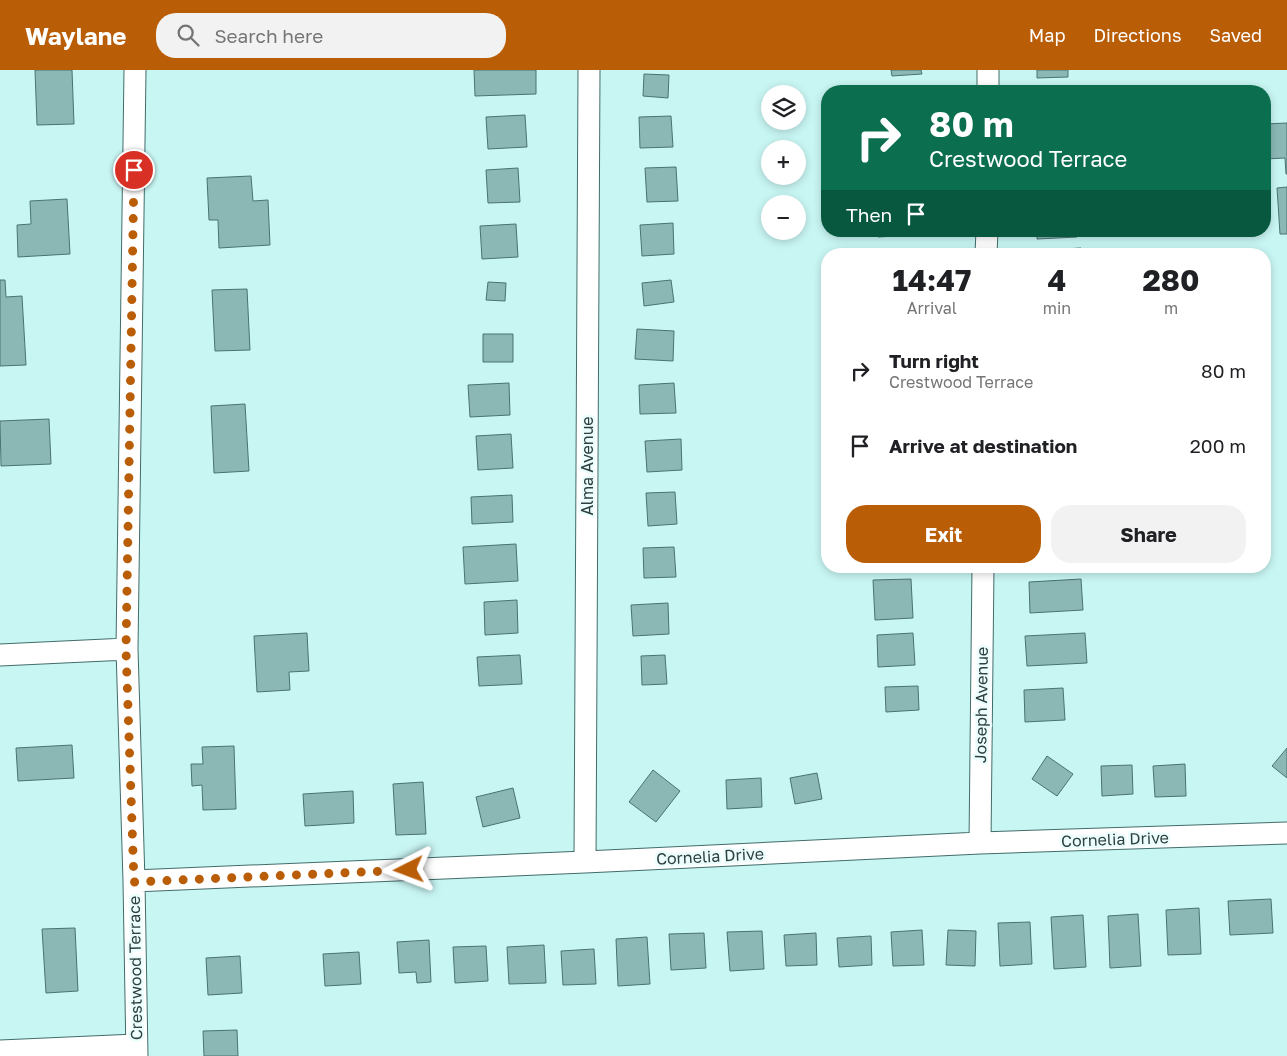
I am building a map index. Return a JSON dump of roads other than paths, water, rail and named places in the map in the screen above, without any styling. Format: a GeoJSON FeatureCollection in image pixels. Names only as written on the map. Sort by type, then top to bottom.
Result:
{"type":"FeatureCollection","features":[{"type":"Feature","properties":{"kind":"street","name":"Crestwood Terrace"},"geometry":{"type":"LineString","coordinates":[[135,70],[126,649],[134,882],[137,1050]]}},
{"type":"Feature","properties":{"kind":"street","name":"Alma Avenue"},"geometry":{"type":"LineString","coordinates":[[586,862],[589,70]]}},
{"type":"Feature","properties":{"kind":"street"},"geometry":{"type":"LineString","coordinates":[[988,70],[988,85]]}},
{"type":"Feature","properties":{"kind":"street","name":"Joseph Avenue"},"geometry":{"type":"LineString","coordinates":[[980,843],[983,573]]}},
{"type":"Feature","properties":{"kind":"street"},"geometry":{"type":"LineString","coordinates":[[0,655],[126,649]]}},
{"type":"Feature","properties":{"kind":"street","name":"Cornelia Drive"},"geometry":{"type":"LineString","coordinates":[[134,882],[980,843],[1287,834]]}},
{"type":"Feature","properties":{"kind":"street"},"geometry":{"type":"LineString","coordinates":[[0,1051],[137,1050]]}}]}
